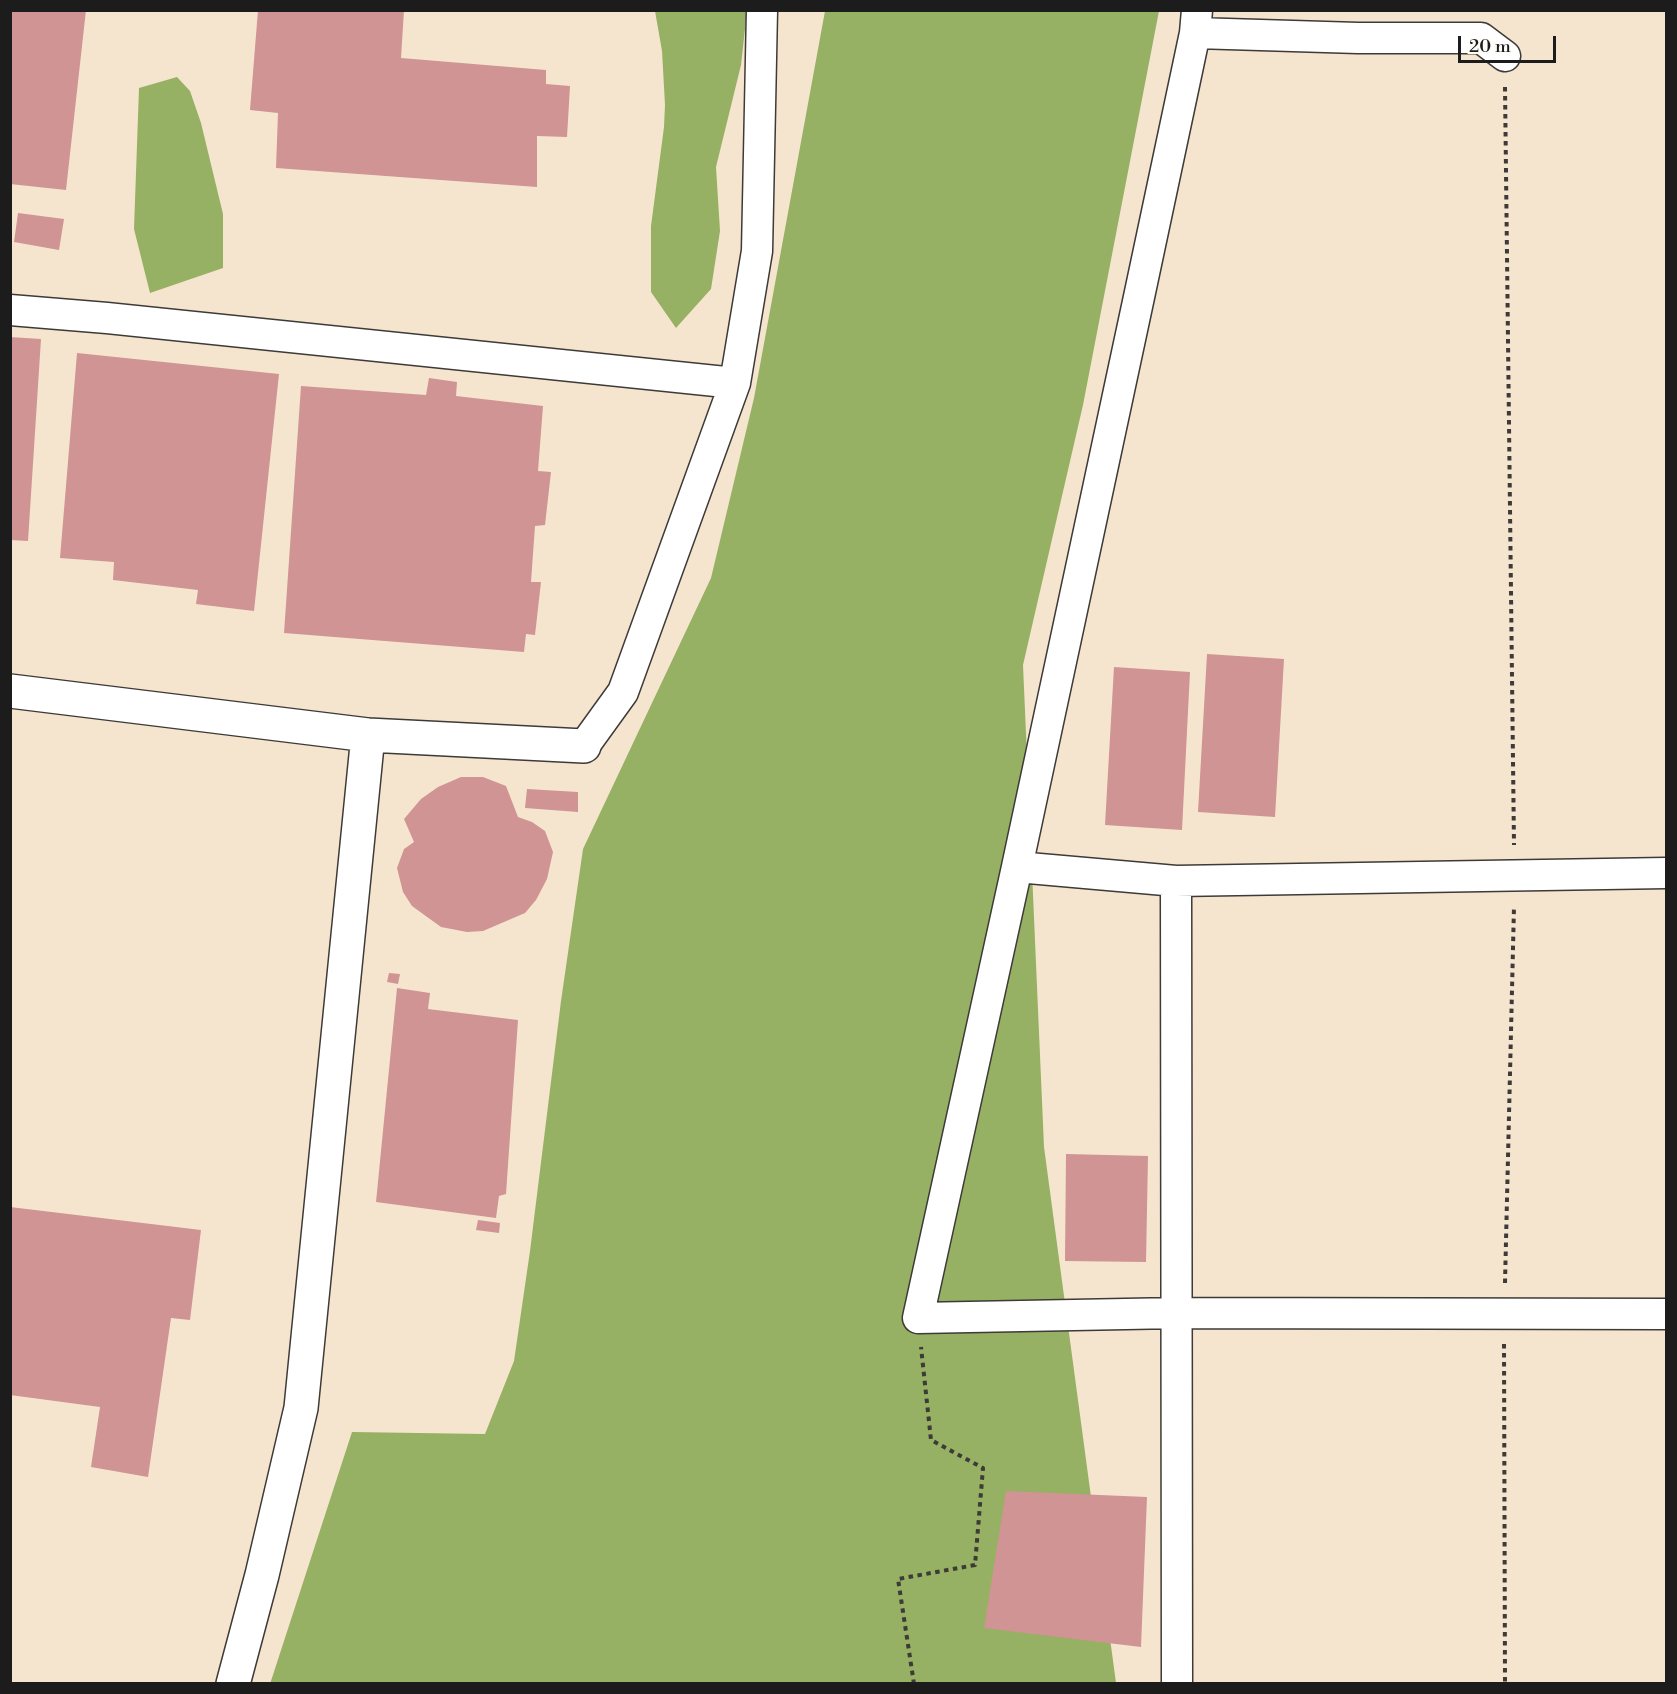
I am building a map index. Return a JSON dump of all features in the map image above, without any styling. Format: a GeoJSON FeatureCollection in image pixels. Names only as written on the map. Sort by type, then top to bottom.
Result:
{"type":"FeatureCollection","features":[{"type":"Feature","properties":{"kind":"street"},"geometry":{"type":"LineString","coordinates":[[10,691],[368,735],[584,746],[623,692],[735,383],[757,251],[762,10]]}},
{"type":"Feature","properties":{"kind":"street"},"geometry":{"type":"LineString","coordinates":[[1505,56],[1482,38],[1358,38],[1196,22],[1017,867],[918,1318],[1177,1313],[1666,1314]]}},
{"type":"Feature","properties":{"kind":"street"},"geometry":{"type":"LineString","coordinates":[[10,310],[735,383]]}},
{"type":"Feature","properties":{"kind":"street"},"geometry":{"type":"LineString","coordinates":[[233,1683],[262,1575],[301,1408],[368,735]]}},
{"type":"Feature","properties":{"kind":"street"},"geometry":{"type":"LineString","coordinates":[[1017,867],[1176,881],[1666,873]]}},
{"type":"Feature","properties":{"kind":"street"},"geometry":{"type":"LineString","coordinates":[[1176,881],[1178,1683]]}},
{"type":"Feature","properties":{"kind":"path"},"geometry":{"type":"LineString","coordinates":[[914,1683],[898,1579],[975,1565],[983,1468],[931,1440],[918,1318]]}},
{"type":"Feature","properties":{"kind":"green space"},"geometry":{"type":"Polygon","coordinates":[[[655,11],[747,11],[741,65],[716,167],[720,231],[711,289],[676,328],[651,292],[651,226],[665,105],[662,51],[655,11]]]}},
{"type":"Feature","properties":{"kind":"green space"},"geometry":{"type":"Polygon","coordinates":[[[825,11],[1159,11],[1083,405],[1023,665],[1044,1147],[1116,1683],[270,1684],[352,1432],[485,1434],[514,1361],[583,849],[711,578],[754,398],[825,11]]]}},
{"type":"Feature","properties":{"kind":"green space"},"geometry":{"type":"Polygon","coordinates":[[[177,77],[190,91],[201,123],[223,214],[223,268],[150,293],[134,229],[139,88],[177,77]]]}},
{"type":"Feature","properties":{"kind":"building"},"geometry":{"type":"Polygon","coordinates":[[[10,10],[86,10],[66,190],[10,184],[10,10]]]}},
{"type":"Feature","properties":{"kind":"building"},"geometry":{"type":"Polygon","coordinates":[[[258,10],[404,10],[401,58],[546,70],[546,84],[570,86],[567,137],[537,136],[537,187],[276,168],[278,113],[250,110],[258,10]]]}},
{"type":"Feature","properties":{"kind":"building"},"geometry":{"type":"Polygon","coordinates":[[[18,213],[64,219],[59,250],[14,242],[18,213]]]}},
{"type":"Feature","properties":{"kind":"building"},"geometry":{"type":"Polygon","coordinates":[[[10,337],[41,339],[28,541],[10,540],[10,337]]]}},
{"type":"Feature","properties":{"kind":"building"},"geometry":{"type":"Polygon","coordinates":[[[77,353],[279,374],[254,611],[196,604],[198,590],[113,580],[114,562],[60,558],[77,353]]]}},
{"type":"Feature","properties":{"kind":"building"},"geometry":{"type":"Polygon","coordinates":[[[429,378],[457,382],[456,396],[543,406],[538,471],[551,472],[545,525],[535,526],[531,582],[541,582],[535,635],[526,634],[524,652],[284,633],[301,386],[426,395],[429,378]]]}},
{"type":"Feature","properties":{"kind":"building"},"geometry":{"type":"Polygon","coordinates":[[[1207,654],[1284,659],[1275,817],[1198,812],[1207,654]]]}},
{"type":"Feature","properties":{"kind":"building"},"geometry":{"type":"Polygon","coordinates":[[[1114,667],[1190,672],[1182,830],[1105,825],[1114,667]]]}},
{"type":"Feature","properties":{"kind":"building"},"geometry":{"type":"Polygon","coordinates":[[[461,777],[483,777],[506,786],[518,817],[532,822],[545,831],[553,852],[547,879],[536,900],[525,913],[483,931],[467,932],[441,927],[412,906],[403,892],[397,868],[404,849],[414,842],[404,819],[421,799],[438,787],[461,777]]]}},
{"type":"Feature","properties":{"kind":"building"},"geometry":{"type":"Polygon","coordinates":[[[527,789],[578,792],[578,812],[525,808],[527,789]]]}},
{"type":"Feature","properties":{"kind":"building"},"geometry":{"type":"Polygon","coordinates":[[[389,973],[400,974],[398,984],[387,982],[389,973]]]}},
{"type":"Feature","properties":{"kind":"building"},"geometry":{"type":"Polygon","coordinates":[[[397,988],[430,993],[428,1009],[518,1020],[506,1194],[499,1196],[496,1218],[376,1202],[397,988]]]}},
{"type":"Feature","properties":{"kind":"building"},"geometry":{"type":"Polygon","coordinates":[[[1066,1154],[1148,1156],[1146,1262],[1065,1261],[1066,1154]]]}},
{"type":"Feature","properties":{"kind":"building"},"geometry":{"type":"Polygon","coordinates":[[[10,1207],[201,1230],[190,1320],[171,1318],[148,1477],[91,1467],[100,1407],[10,1395],[10,1207]]]}},
{"type":"Feature","properties":{"kind":"building"},"geometry":{"type":"Polygon","coordinates":[[[478,1220],[500,1223],[499,1233],[476,1230],[478,1220]]]}},
{"type":"Feature","properties":{"kind":"building"},"geometry":{"type":"Polygon","coordinates":[[[1006,1491],[1147,1497],[1141,1647],[984,1628],[1006,1491]]]}}]}
